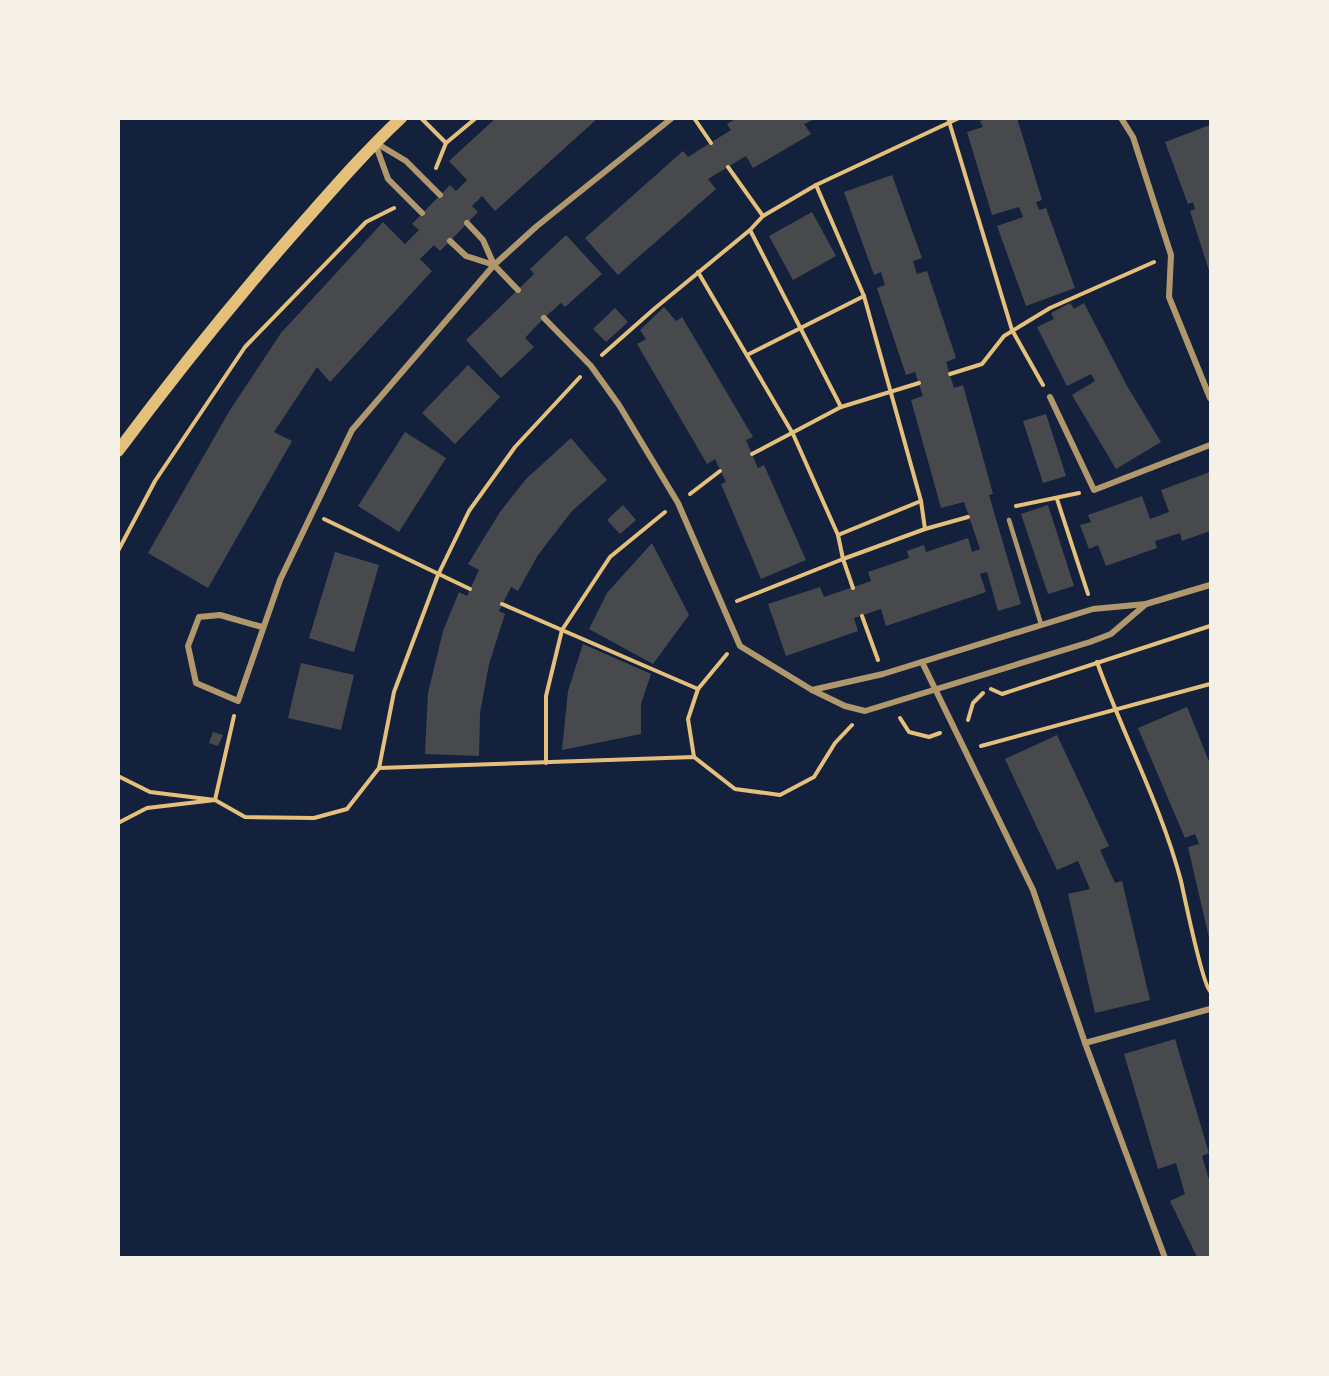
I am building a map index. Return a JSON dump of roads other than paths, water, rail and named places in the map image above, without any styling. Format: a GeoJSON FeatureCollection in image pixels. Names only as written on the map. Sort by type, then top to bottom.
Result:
{"type":"FeatureCollection","features":[{"type":"Feature","properties":{"kind":"main road"},"geometry":{"type":"LineString","coordinates":[[118,451],[191,353],[375,142],[401,118]]}},
{"type":"Feature","properties":{"kind":"street"},"geometry":{"type":"LineString","coordinates":[[262,627],[220,615],[199,617],[188,646],[196,683],[238,701],[280,580],[352,430],[494,265],[537,226],[672,118]]}},
{"type":"Feature","properties":{"kind":"street"},"geometry":{"type":"LineString","coordinates":[[1121,118],[1132,137],[1171,255],[1169,297],[1210,398]]}},
{"type":"Feature","properties":{"kind":"street"},"geometry":{"type":"LineString","coordinates":[[375,142],[406,161],[440,195]]}},
{"type":"Feature","properties":{"kind":"street"},"geometry":{"type":"LineString","coordinates":[[375,142],[388,179],[422,213]]}},
{"type":"Feature","properties":{"kind":"street"},"geometry":{"type":"LineString","coordinates":[[466,223],[483,240],[494,265],[518,290]]}},
{"type":"Feature","properties":{"kind":"street"},"geometry":{"type":"LineString","coordinates":[[450,241],[466,256],[494,265]]}},
{"type":"Feature","properties":{"kind":"street"},"geometry":{"type":"LineString","coordinates":[[544,318],[591,366],[619,405],[678,503],[740,646],[812,690],[845,706],[865,711],[1090,642],[1111,634],[1146,604]]}},
{"type":"Feature","properties":{"kind":"street"},"geometry":{"type":"LineString","coordinates":[[1050,397],[1094,490],[1210,445]]}},
{"type":"Feature","properties":{"kind":"street"},"geometry":{"type":"LineString","coordinates":[[812,690],[883,674],[1093,609],[1146,604],[1210,585]]}},
{"type":"Feature","properties":{"kind":"street"},"geometry":{"type":"LineString","coordinates":[[922,662],[934,691],[966,750],[1033,890],[1085,1043],[1166,1257]]}},
{"type":"Feature","properties":{"kind":"street"},"geometry":{"type":"LineString","coordinates":[[1085,1043],[1210,1009]]}},
{"type":"Feature","properties":{"kind":"lane"},"geometry":{"type":"LineString","coordinates":[[1009,520],[1041,624]]}}]}
